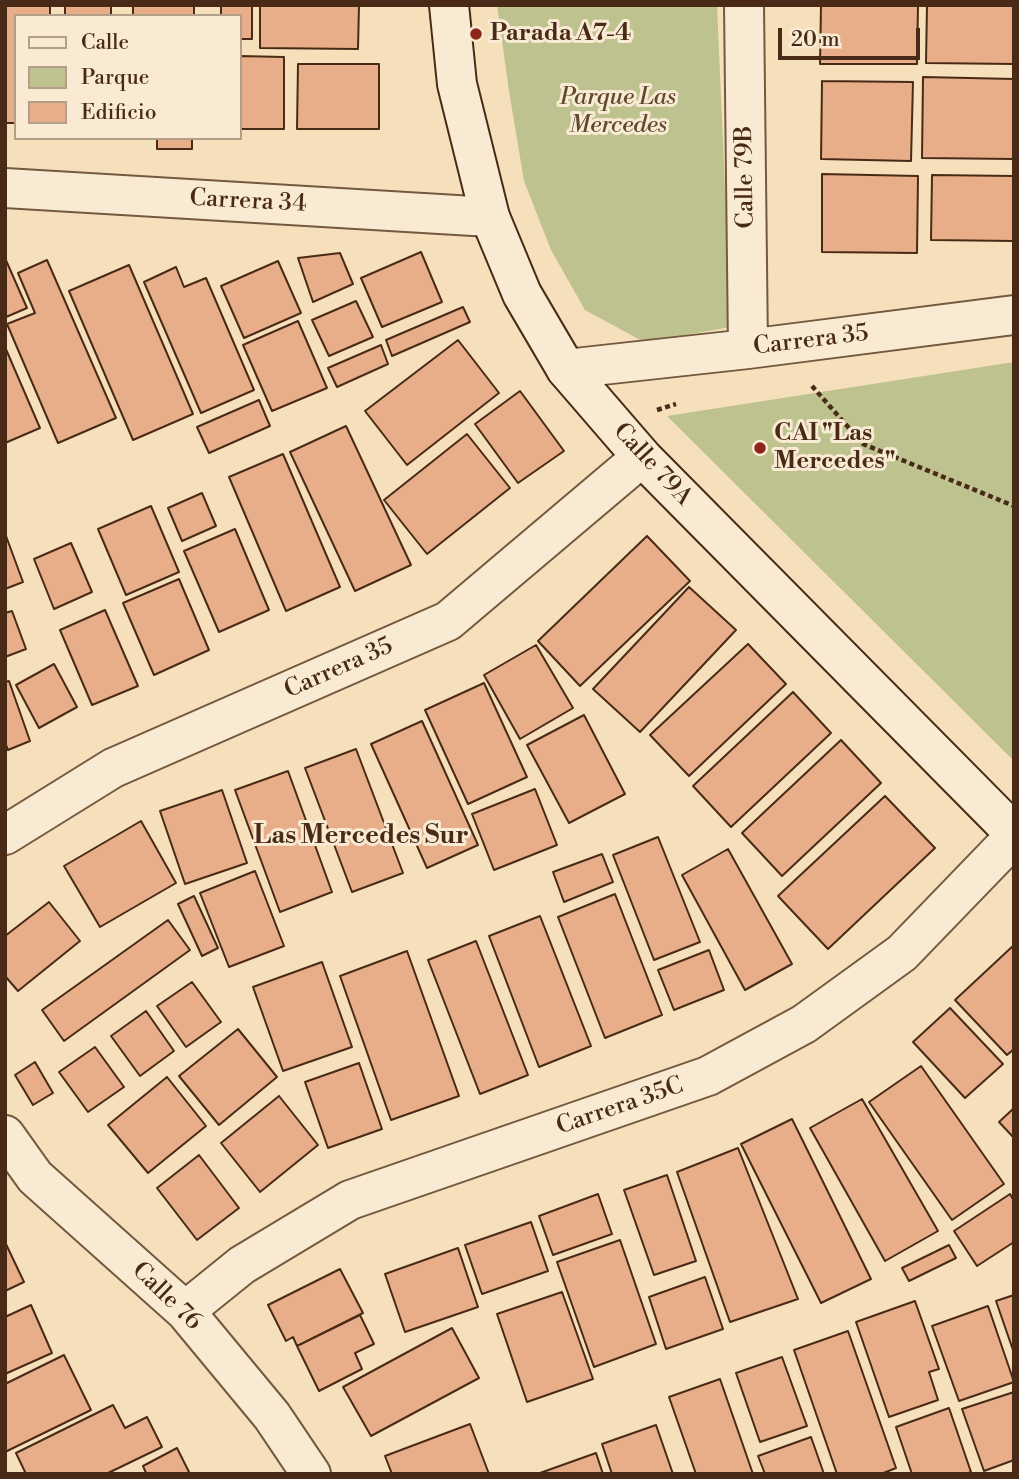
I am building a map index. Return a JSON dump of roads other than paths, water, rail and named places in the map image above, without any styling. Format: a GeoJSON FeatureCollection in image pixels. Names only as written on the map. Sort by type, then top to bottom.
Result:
{"type":"FeatureCollection","features":[{"type":"Feature","properties":{"kind":"street","name":"Calle 79A"},"geometry":{"type":"LineString","coordinates":[[449,5],[457,84],[491,217],[522,294],[566,369],[642,457],[1014,835]]}},
{"type":"Feature","properties":{"kind":"street","name":"Calle 79B"},"geometry":{"type":"LineString","coordinates":[[744,5],[748,349]]}},
{"type":"Feature","properties":{"kind":"street","name":"Carrera 34"},"geometry":{"type":"LineString","coordinates":[[5,188],[491,217]]}},
{"type":"Feature","properties":{"kind":"street","name":"Carrera 35"},"geometry":{"type":"LineString","coordinates":[[566,369],[1014,315]]}},
{"type":"Feature","properties":{"kind":"street","name":"Carrera 35"},"geometry":{"type":"LineString","coordinates":[[5,835],[113,768],[448,621],[642,457]]}},
{"type":"Feature","properties":{"kind":"street","name":"Carrera 35C"},"geometry":{"type":"LineString","coordinates":[[185,1311],[242,1265],[350,1200],[708,1076],[804,1024],[902,953],[1014,835]]}},
{"type":"Feature","properties":{"kind":"street","name":"Calle 76"},"geometry":{"type":"LineString","coordinates":[[5,1135],[35,1177],[185,1311],[272,1416],[311,1474]]}},
{"type":"Feature","properties":{"kind":"place","name":"Parada A7-4"},"geometry":{"type":"Point","coordinates":[476,34]}},
{"type":"Feature","properties":{"kind":"place","name":"CAI \"Las Mercedes\""},"geometry":{"type":"Point","coordinates":[760,448]}},
{"type":"Feature","properties":{"kind":"district","name":"Las Mercedes Sur"},"geometry":{"type":"Point","coordinates":[361,837]}},
{"type":"Feature","properties":{"kind":"park label","name":"Parque Las Mercedes"},"geometry":{"type":"Point","coordinates":[618,112]}}]}
